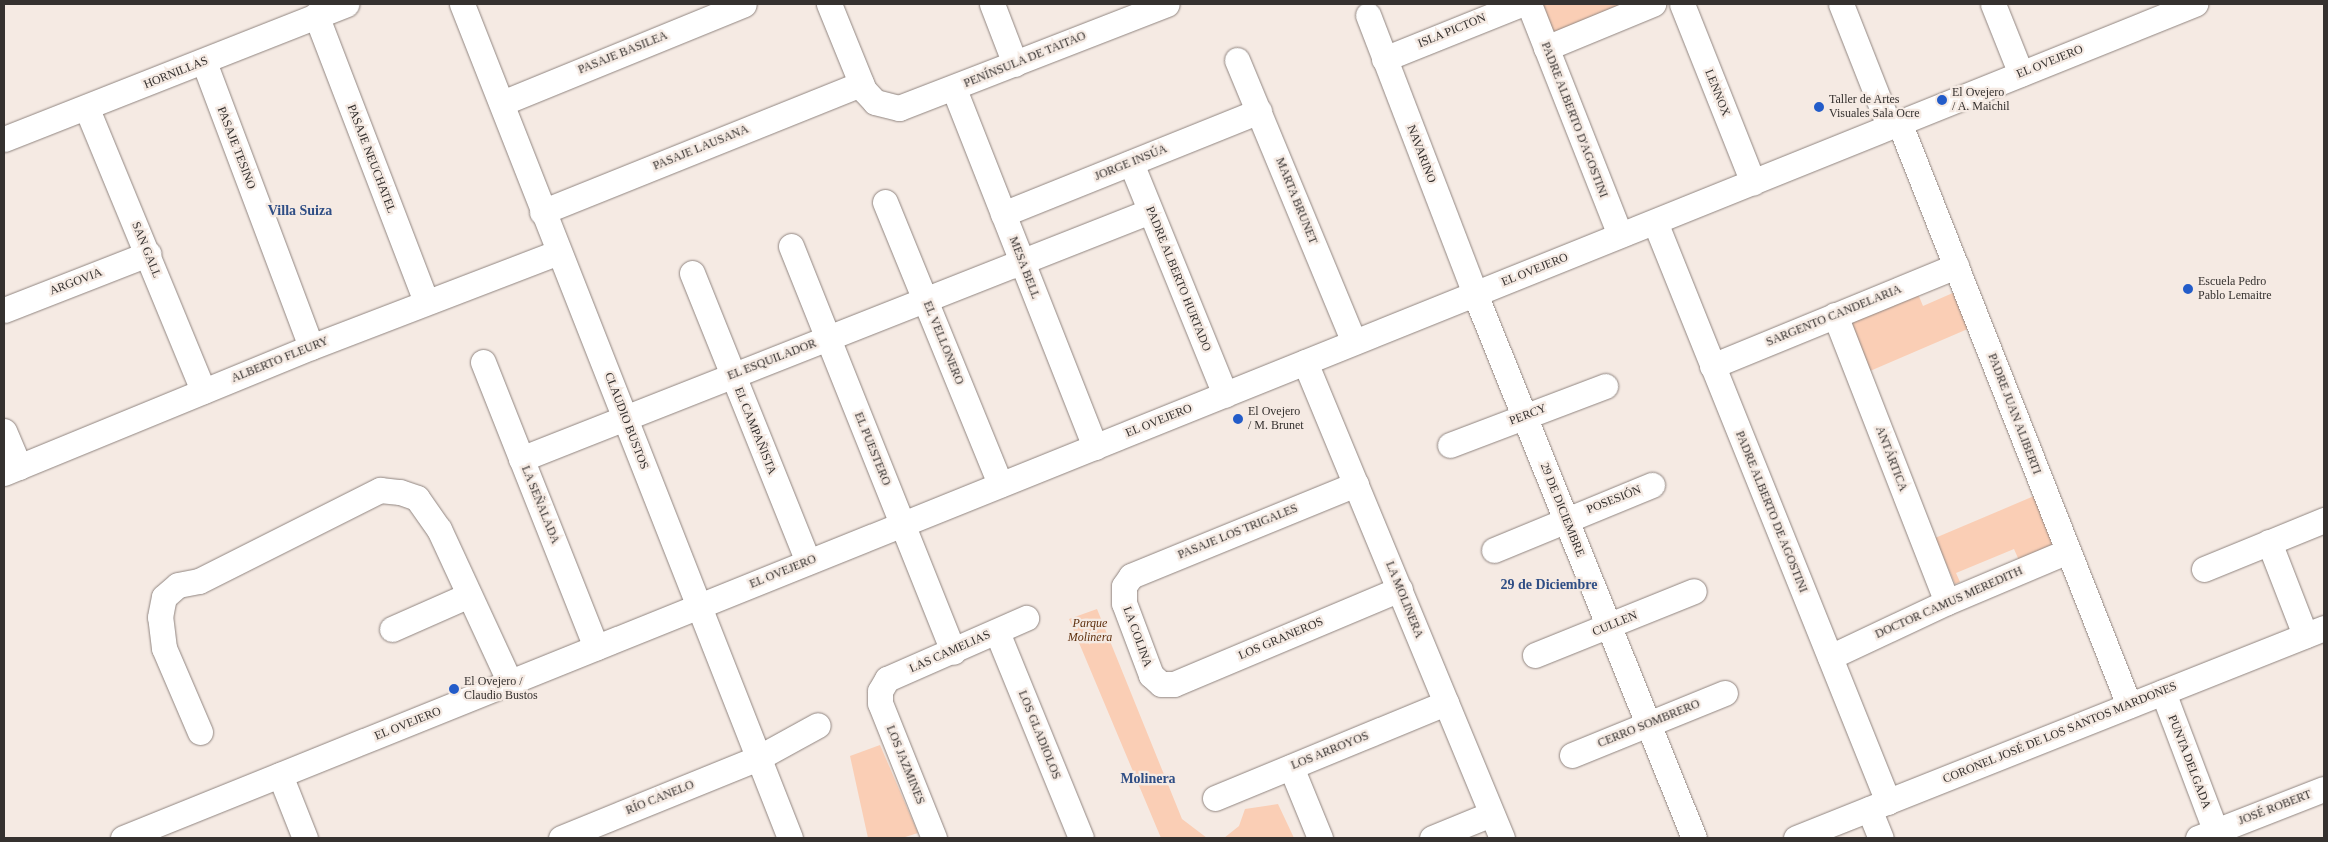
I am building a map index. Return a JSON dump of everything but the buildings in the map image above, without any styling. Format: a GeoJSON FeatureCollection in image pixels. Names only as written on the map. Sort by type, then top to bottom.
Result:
{"type":"FeatureCollection","features":[{"type":"Feature","properties":{"kind":"street","name":"HORNILLAS"},"geometry":{"type":"LineString","coordinates":[[4,139],[86,109],[346,4]]}},
{"type":"Feature","properties":{"kind":"street","name":"CLAUDIO BUSTOS"},"geometry":{"type":"LineString","coordinates":[[462,4],[502,103],[542,212],[625,418],[697,607],[790,838]]}},
{"type":"Feature","properties":{"kind":"street","name":"PASAJE BASILEA"},"geometry":{"type":"LineString","coordinates":[[502,103],[744,4]]}},
{"type":"Feature","properties":{"kind":"street"},"geometry":{"type":"LineString","coordinates":[[829,4],[861,84]]}},
{"type":"Feature","properties":{"kind":"street"},"geometry":{"type":"LineString","coordinates":[[992,4],[1015,64]]}},
{"type":"Feature","properties":{"kind":"street","name":"PENÍNSULA DE TAITAO"},"geometry":{"type":"LineString","coordinates":[[861,84],[870,98],[881,105],[903,108],[1168,4]]}},
{"type":"Feature","properties":{"kind":"street","name":"ISLA PICTON"},"geometry":{"type":"LineString","coordinates":[[1384,59],[1520,4]]}},
{"type":"Feature","properties":{"kind":"street","name":"PADRE ALBERTO D'AGOSTINI"},"geometry":{"type":"LineString","coordinates":[[1529,4],[1620,236]]}},
{"type":"Feature","properties":{"kind":"street"},"geometry":{"type":"LineString","coordinates":[[1546,48],[1652,4]]}},
{"type":"Feature","properties":{"kind":"street","name":"LENNOX"},"geometry":{"type":"LineString","coordinates":[[1682,4],[1753,182]]}},
{"type":"Feature","properties":{"kind":"street","name":"PADRE JUAN ALIBERTI"},"geometry":{"type":"LineString","coordinates":[[1841,4],[1956,266],[2129,705]]}},
{"type":"Feature","properties":{"kind":"street"},"geometry":{"type":"LineString","coordinates":[[1993,4],[2021,74]]}},
{"type":"Feature","properties":{"kind":"street","name":"EL OVEJERO"},"geometry":{"type":"LineString","coordinates":[[123,838],[2021,74],[2152,12],[2195,4]]}},
{"type":"Feature","properties":{"kind":"street","name":"PASAJE NEUCHATEL"},"geometry":{"type":"LineString","coordinates":[[316,15],[426,302]]}},
{"type":"Feature","properties":{"kind":"street","name":"NAVARINO"},"geometry":{"type":"LineString","coordinates":[[1368,15],[1475,294]]}},
{"type":"Feature","properties":{"kind":"street","name":"MARTA BRUNET"},"geometry":{"type":"LineString","coordinates":[[1238,60],[1354,342]]}},
{"type":"Feature","properties":{"kind":"street","name":"PASAJE TESINO"},"geometry":{"type":"LineString","coordinates":[[204,62],[311,347]]}},
{"type":"Feature","properties":{"kind":"street","name":"PASAJE LAUSANA"},"geometry":{"type":"LineString","coordinates":[[542,212],[861,84]]}},
{"type":"Feature","properties":{"kind":"street","name":"MESA BELL"},"geometry":{"type":"LineString","coordinates":[[954,88],[1095,447]]}},
{"type":"Feature","properties":{"kind":"street","name":"SAN GALL"},"geometry":{"type":"LineString","coordinates":[[86,109],[148,254],[203,392]]}},
{"type":"Feature","properties":{"kind":"street","name":"JORGE INSÚA"},"geometry":{"type":"LineString","coordinates":[[1003,214],[1258,111]]}},
{"type":"Feature","properties":{"kind":"street","name":"PADRE ALBERTO HURTADO"},"geometry":{"type":"LineString","coordinates":[[1131,163],[1225,395]]}},
{"type":"Feature","properties":{"kind":"street","name":"EL VELLONERO"},"geometry":{"type":"LineString","coordinates":[[885,202],[1000,484]]}},
{"type":"Feature","properties":{"kind":"street","name":"EL ESQUILADOR"},"geometry":{"type":"LineString","coordinates":[[522,459],[1150,211]]}},
{"type":"Feature","properties":{"kind":"street","name":"PADRE ALBERTO DE AGOSTINI"},"geometry":{"type":"LineString","coordinates":[[1655,222],[1830,658],[1879,805],[1881,838]]}},
{"type":"Feature","properties":{"kind":"street","name":"EL PUESTERO"},"geometry":{"type":"LineString","coordinates":[[791,246],[953,652]]}},
{"type":"Feature","properties":{"kind":"street","name":"ALBERTO FLEURY"},"geometry":{"type":"LineString","coordinates":[[11,470],[311,347],[558,252]]}},
{"type":"Feature","properties":{"kind":"street","name":"ARGOVIA"},"geometry":{"type":"LineString","coordinates":[[4,310],[148,254]]}},
{"type":"Feature","properties":{"kind":"street","name":"SARGENTO CANDELARIA"},"geometry":{"type":"LineString","coordinates":[[1712,366],[1956,266]]}},
{"type":"Feature","properties":{"kind":"street","name":"EL CAMPAÑISTA"},"geometry":{"type":"LineString","coordinates":[[692,273],[808,562]]}},
{"type":"Feature","properties":{"kind":"street","name":"29 DE DICIEMBRE"},"geometry":{"type":"LineString","coordinates":[[1475,294],[1694,838]]}},
{"type":"Feature","properties":{"kind":"street","name":"ANTÁRTICA"},"geometry":{"type":"LineString","coordinates":[[1835,316],[1946,602]]}},
{"type":"Feature","properties":{"kind":"street","name":"LA SEÑALADA"},"geometry":{"type":"LineString","coordinates":[[483,362],[596,648]]}},
{"type":"Feature","properties":{"kind":"street","name":"LA MOLINERA"},"geometry":{"type":"LineString","coordinates":[[1305,362],[1502,838]]}},
{"type":"Feature","properties":{"kind":"street","name":"PERCY"},"geometry":{"type":"LineString","coordinates":[[1450,445],[1605,386]]}},
{"type":"Feature","properties":{"kind":"street"},"geometry":{"type":"LineString","coordinates":[[4,432],[11,470]]}},
{"type":"Feature","properties":{"kind":"street","name":"PASAJE LOS TRIGALES"},"geometry":{"type":"LineString","coordinates":[[1124,586],[1131,576],[1356,484]]}},
{"type":"Feature","properties":{"kind":"street","name":"POSESIÓN"},"geometry":{"type":"LineString","coordinates":[[1494,550],[1652,485]]}},
{"type":"Feature","properties":{"kind":"street"},"geometry":{"type":"LineString","coordinates":[[200,732],[164,648],[160,617],[164,597],[178,585],[199,581],[380,490],[400,492],[417,498],[439,529],[510,683]]}},
{"type":"Feature","properties":{"kind":"street"},"geometry":{"type":"LineString","coordinates":[[2204,569],[2324,520]]}},
{"type":"Feature","properties":{"kind":"street"},"geometry":{"type":"LineString","coordinates":[[2269,542],[2315,632]]}},
{"type":"Feature","properties":{"kind":"street","name":"DOCTOR CAMUS MEREDITH"},"geometry":{"type":"LineString","coordinates":[[1830,658],[1946,602],[2068,551]]}},
{"type":"Feature","properties":{"kind":"street","name":"LA COLINA"},"geometry":{"type":"LineString","coordinates":[[1124,586],[1124,603],[1151,675],[1162,684]]}},
{"type":"Feature","properties":{"kind":"street","name":"LOS GRANEROS"},"geometry":{"type":"LineString","coordinates":[[1162,684],[1174,684],[1400,589]]}},
{"type":"Feature","properties":{"kind":"street","name":"CULLEN"},"geometry":{"type":"LineString","coordinates":[[1535,655],[1609,627],[1694,591]]}},
{"type":"Feature","properties":{"kind":"street"},"geometry":{"type":"LineString","coordinates":[[392,629],[469,595]]}},
{"type":"Feature","properties":{"kind":"street","name":"LAS CAMELIAS"},"geometry":{"type":"LineString","coordinates":[[880,691],[887,679],[953,652],[1026,618]]}},
{"type":"Feature","properties":{"kind":"street","name":"LOS GLADIOLOS"},"geometry":{"type":"LineString","coordinates":[[997,632],[1081,838]]}},
{"type":"Feature","properties":{"kind":"street","name":"CORONEL JOSÉ DE LOS SANTOS MARDONES"},"geometry":{"type":"LineString","coordinates":[[1796,838],[2315,632]]}},
{"type":"Feature","properties":{"kind":"street","name":"LOS JAZMINES"},"geometry":{"type":"LineString","coordinates":[[880,691],[880,703],[934,838]]}},
{"type":"Feature","properties":{"kind":"street","name":"PUNTA DELGADA"},"geometry":{"type":"LineString","coordinates":[[2163,692],[2207,835]]}},
{"type":"Feature","properties":{"kind":"street","name":"CERRO SOMBRERO"},"geometry":{"type":"LineString","coordinates":[[1572,755],[1725,693]]}},
{"type":"Feature","properties":{"kind":"street","name":"LOS ARROYOS"},"geometry":{"type":"LineString","coordinates":[[1215,798],[1446,703]]}},
{"type":"Feature","properties":{"kind":"street","name":"RÍO CANELO"},"geometry":{"type":"LineString","coordinates":[[561,838],[616,828],[758,758],[818,725]]}},
{"type":"Feature","properties":{"kind":"street"},"geometry":{"type":"LineString","coordinates":[[1291,767],[1320,838]]}},
{"type":"Feature","properties":{"kind":"street"},"geometry":{"type":"LineString","coordinates":[[280,775],[305,838]]}},
{"type":"Feature","properties":{"kind":"street","name":"JOSÉ ROBERT"},"geometry":{"type":"LineString","coordinates":[[2207,835],[2324,789]]}},
{"type":"Feature","properties":{"kind":"street"},"geometry":{"type":"LineString","coordinates":[[1432,838],[1492,814]]}},
{"type":"Feature","properties":{"kind":"green space"},"geometry":{"type":"Polygon","coordinates":[[[1544,4],[1631,4],[1550,35],[1539,6],[1544,4]]]}},
{"type":"Feature","properties":{"kind":"green space"},"geometry":{"type":"Polygon","coordinates":[[[1916,289],[1923,306],[1955,292],[1970,328],[1870,371],[1848,319],[1916,289]]]}},
{"type":"Feature","properties":{"kind":"green space"},"geometry":{"type":"Polygon","coordinates":[[[2039,494],[2062,548],[2021,565],[2014,549],[1956,573],[1960,582],[1955,584],[1935,538],[2039,494]]]}},
{"type":"Feature","properties":{"kind":"green space","name":"Parque Molinera"},"geometry":{"type":"Polygon","coordinates":[[[1097,609],[1182,819],[1207,838],[1161,838],[1069,619],[1097,609]]]}},
{"type":"Feature","properties":{"kind":"green space"},"geometry":{"type":"Polygon","coordinates":[[[880,745],[918,833],[902,838],[868,838],[850,756],[880,745]]]}},
{"type":"Feature","properties":{"kind":"green space"},"geometry":{"type":"Polygon","coordinates":[[[1278,804],[1294,838],[1224,838],[1239,826],[1245,809],[1278,804]]]}},
{"type":"Feature","properties":{"kind":"place","name":"El Ovejero / A. Maichil"},"geometry":{"type":"Point","coordinates":[1942,100]}},
{"type":"Feature","properties":{"kind":"place","name":"Taller de Artes Visuales Sala Ocre"},"geometry":{"type":"Point","coordinates":[1819,107]}},
{"type":"Feature","properties":{"kind":"place","name":"Escuela Pedro Pablo Lemaitre"},"geometry":{"type":"Point","coordinates":[2188,289]}},
{"type":"Feature","properties":{"kind":"place","name":"El Ovejero / M. Brunet"},"geometry":{"type":"Point","coordinates":[1238,419]}},
{"type":"Feature","properties":{"kind":"place","name":"El Ovejero / Claudio Bustos"},"geometry":{"type":"Point","coordinates":[454,689]}},
{"type":"Feature","properties":{"kind":"district","name":"Villa Suiza"},"geometry":{"type":"Point","coordinates":[300,211]}},
{"type":"Feature","properties":{"kind":"district","name":"29 de Diciembre"},"geometry":{"type":"Point","coordinates":[1549,585]}},
{"type":"Feature","properties":{"kind":"district","name":"Molinera"},"geometry":{"type":"Point","coordinates":[1148,779]}}]}
